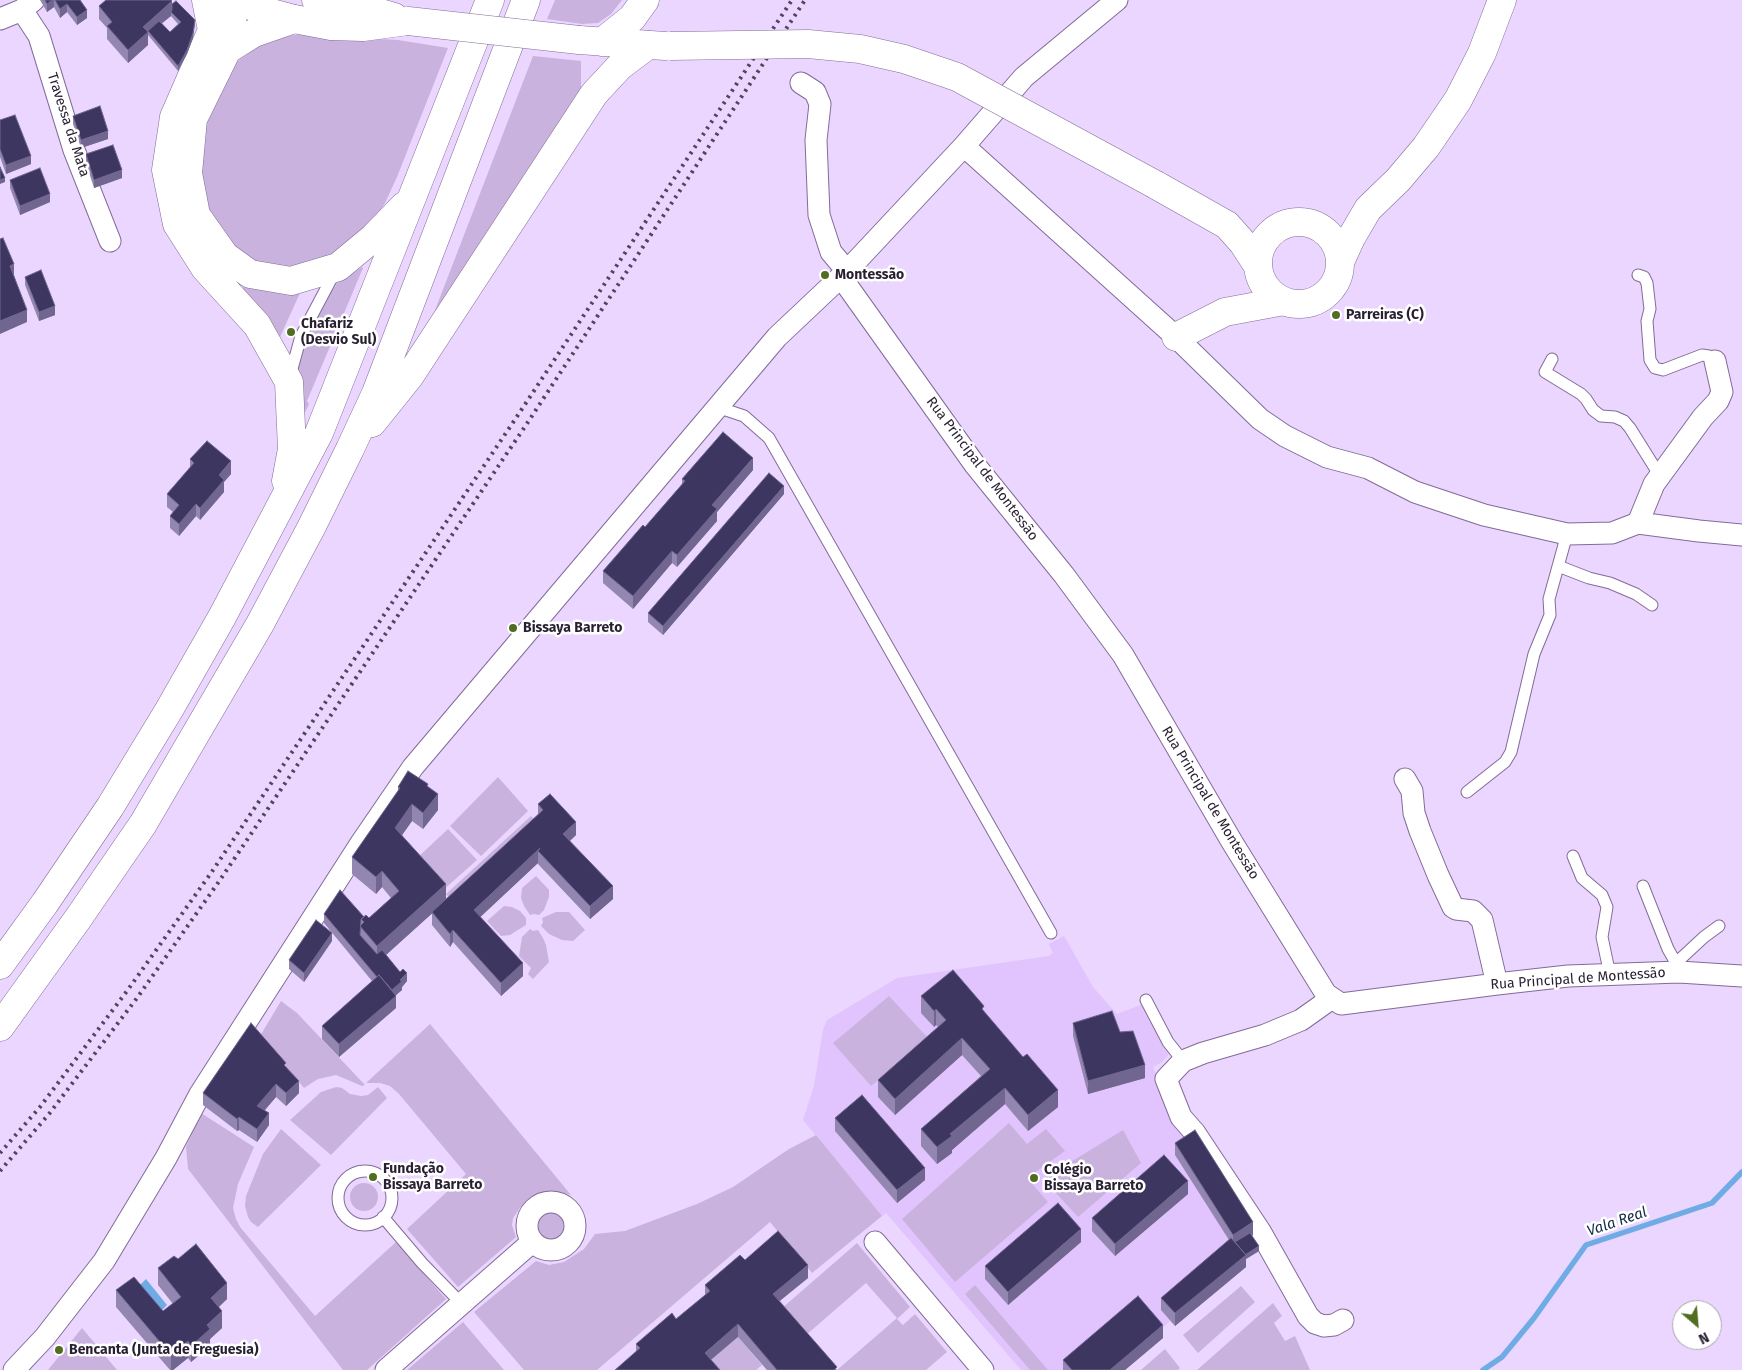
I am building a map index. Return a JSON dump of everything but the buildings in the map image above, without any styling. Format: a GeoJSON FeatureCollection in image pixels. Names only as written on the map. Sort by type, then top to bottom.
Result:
{"type":"FeatureCollection","features":[{"type":"Feature","properties":{"kind":"main road"},"geometry":{"type":"LineString","coordinates":[[206,0],[220,40]]}},
{"type":"Feature","properties":{"kind":"main road"},"geometry":{"type":"LineString","coordinates":[[408,21],[363,27],[331,26],[264,11],[236,0],[193,119],[188,173],[196,215],[225,256],[250,274],[290,281],[338,267],[373,238],[414,196]]}},
{"type":"Feature","properties":{"kind":"main road"},"geometry":{"type":"LineString","coordinates":[[316,0],[370,10],[408,21],[590,41],[659,46],[808,44],[860,49],[904,59],[957,77],[1227,225],[1243,243],[1258,268],[1267,289],[1284,302]]}},
{"type":"Feature","properties":{"kind":"main road"},"geometry":{"type":"LineString","coordinates":[[0,965],[45,903],[115,799],[222,617],[280,511],[319,433],[490,0]]}},
{"type":"Feature","properties":{"kind":"main road"},"geometry":{"type":"LineString","coordinates":[[0,1027],[143,824],[260,624],[350,449],[376,393],[526,0]]}},
{"type":"Feature","properties":{"kind":"main road"},"geometry":{"type":"LineString","coordinates":[[1340,262],[1368,209],[1398,180],[1426,147],[1458,100],[1482,53],[1502,0]]}},
{"type":"Feature","properties":{"kind":"main road"},"geometry":{"type":"LineString","coordinates":[[590,41],[641,6],[651,24],[659,46]]}},
{"type":"Feature","properties":{"kind":"main road"},"geometry":{"type":"LineString","coordinates":[[280,511],[292,449],[289,382],[257,325],[205,268],[177,224],[166,170],[174,117],[220,40],[254,33],[294,19]]}},
{"type":"Feature","properties":{"kind":"main road"},"geometry":{"type":"LineString","coordinates":[[350,449],[409,378],[594,94],[620,66],[659,46]]}},
{"type":"Feature","properties":{"kind":"main road"},"geometry":{"type":"LineString","coordinates":[[1225,312],[1258,268],[1260,253],[1266,240],[1275,230],[1368,209]]}},
{"type":"Feature","properties":{"kind":"main road"},"geometry":{"type":"LineString","coordinates":[[1176,337],[1225,312],[1284,302],[1307,304],[1323,296],[1335,284],[1340,262],[1338,249],[1332,238],[1322,229],[1299,224],[1227,225]]}},
{"type":"Feature","properties":{"kind":"street"},"geometry":{"type":"LineString","coordinates":[[14,1370],[45,1337],[104,1260],[166,1158],[200,1094],[361,843],[413,767],[777,337],[844,274],[964,146],[1024,77],[1117,0]]}},
{"type":"Feature","properties":{"kind":"street"},"geometry":{"type":"LineString","coordinates":[[0,19],[28,5]]}},
{"type":"Feature","properties":{"kind":"street","name":"Travessa da Mata"},"geometry":{"type":"LineString","coordinates":[[28,5],[74,150],[110,241]]}},
{"type":"Feature","properties":{"kind":"street","name":"Rua Principal de Montessão"},"geometry":{"type":"LineString","coordinates":[[801,83],[815,92],[820,104],[816,140],[819,215],[831,252],[844,274],[975,465],[1064,575],[1123,655],[1232,842],[1326,994],[1341,1004],[1568,976],[1610,976],[1677,967],[1742,976]]}},
{"type":"Feature","properties":{"kind":"street"},"geometry":{"type":"LineString","coordinates":[[964,146],[1176,337],[1260,419],[1284,436],[1326,457],[1368,468],[1415,492],[1484,515],[1567,534],[1612,533],[1638,523],[1742,535]]}},
{"type":"Feature","properties":{"kind":"street"},"geometry":{"type":"LineString","coordinates":[[1638,523],[1654,484],[1703,417],[1718,401],[1722,392],[1715,361]]}},
{"type":"Feature","properties":{"kind":"street"},"geometry":{"type":"LineString","coordinates":[[1405,779],[1412,791],[1414,813],[1420,831],[1438,875],[1454,907],[1456,909],[1473,911],[1482,920],[1497,984]]}},
{"type":"Feature","properties":{"kind":"street"},"geometry":{"type":"LineString","coordinates":[[1332,998],[1301,1020],[1265,1035],[1203,1052],[1183,1061],[1166,1079],[1181,1117],[1195,1133],[1260,1231],[1308,1316],[1315,1323],[1324,1326],[1334,1325],[1343,1320]]}},
{"type":"Feature","properties":{"kind":"street"},"geometry":{"type":"LineString","coordinates":[[386,1370],[532,1242]]}},
{"type":"Feature","properties":{"kind":"street"},"geometry":{"type":"LineString","coordinates":[[875,1242],[983,1370]]}},
{"type":"Feature","properties":{"kind":"lane"},"geometry":{"type":"LineString","coordinates":[[289,382],[301,336],[338,267]]}},
{"type":"Feature","properties":{"kind":"lane"},"geometry":{"type":"LineString","coordinates":[[1638,275],[1644,278],[1647,283],[1650,309],[1647,321],[1650,360],[1655,368],[1663,370],[1702,355],[1709,356],[1715,361]]}},
{"type":"Feature","properties":{"kind":"lane"},"geometry":{"type":"LineString","coordinates":[[1552,359],[1545,372],[1581,394],[1600,416],[1615,417],[1624,422],[1630,428],[1660,476]]}},
{"type":"Feature","properties":{"kind":"lane"},"geometry":{"type":"LineString","coordinates":[[717,407],[744,416],[769,438],[1051,933]]}},
{"type":"Feature","properties":{"kind":"lane"},"geometry":{"type":"LineString","coordinates":[[1468,792],[1505,762],[1511,752],[1534,654],[1550,615],[1549,599],[1567,534]]}},
{"type":"Feature","properties":{"kind":"lane"},"geometry":{"type":"LineString","coordinates":[[1558,566],[1589,578],[1610,583],[1636,594],[1652,605]]}},
{"type":"Feature","properties":{"kind":"lane"},"geometry":{"type":"LineString","coordinates":[[1573,856],[1582,878],[1602,895],[1607,907],[1602,937],[1610,976]]}},
{"type":"Feature","properties":{"kind":"lane"},"geometry":{"type":"LineString","coordinates":[[1644,886],[1668,949],[1677,967],[1704,937],[1718,926]]}},
{"type":"Feature","properties":{"kind":"lane"},"geometry":{"type":"LineString","coordinates":[[1146,1000],[1168,1042],[1183,1061]]}},
{"type":"Feature","properties":{"kind":"lane"},"geometry":{"type":"LineString","coordinates":[[367,1170],[375,1172],[387,1182],[390,1189],[391,1204],[383,1217],[370,1224],[362,1225],[342,1214],[337,1199],[341,1184],[346,1178],[352,1174],[367,1170]]}},
{"type":"Feature","properties":{"kind":"lane"},"geometry":{"type":"LineString","coordinates":[[383,1217],[422,1263],[462,1304]]}},
{"type":"Feature","properties":{"kind":"shaded area"},"geometry":{"type":"Polygon","coordinates":[[[555,0],[622,0],[611,14],[598,23],[582,24],[547,19],[555,0]]]}},
{"type":"Feature","properties":{"kind":"shaded area"},"geometry":{"type":"Polygon","coordinates":[[[313,33],[343,37],[398,40],[448,48],[397,177],[385,203],[364,236],[345,251],[288,269],[269,267],[240,257],[204,205],[196,139],[235,63],[264,43],[286,36],[313,33]]]}},
{"type":"Feature","properties":{"kind":"shaded area"},"geometry":{"type":"Polygon","coordinates":[[[533,56],[581,61],[581,90],[427,331],[533,56]]]}},
{"type":"Feature","properties":{"kind":"shaded area"},"geometry":{"type":"Polygon","coordinates":[[[362,267],[307,401],[309,404],[302,419],[297,375],[305,345],[323,305],[337,283],[362,267]]]}},
{"type":"Feature","properties":{"kind":"shaded area"},"geometry":{"type":"Polygon","coordinates":[[[243,287],[289,294],[300,293],[280,337],[242,291],[243,287]]]}},
{"type":"Feature","properties":{"kind":"shaded area"},"geometry":{"type":"Polygon","coordinates":[[[498,777],[528,811],[481,856],[450,826],[498,777]]]}},
{"type":"Feature","properties":{"kind":"shaded area"},"geometry":{"type":"Polygon","coordinates":[[[531,816],[537,822],[453,901],[446,894],[531,816]]]}},
{"type":"Feature","properties":{"kind":"shaded area"},"geometry":{"type":"Polygon","coordinates":[[[448,829],[477,860],[442,891],[415,860],[448,829]]]}},
{"type":"Feature","properties":{"kind":"shaded area"},"geometry":{"type":"Polygon","coordinates":[[[536,876],[549,890],[549,897],[544,910],[539,915],[530,915],[521,898],[522,888],[536,876]]]}},
{"type":"Feature","properties":{"kind":"shaded area"},"geometry":{"type":"Polygon","coordinates":[[[504,906],[520,911],[526,918],[526,925],[510,935],[501,936],[487,921],[504,906]]]}},
{"type":"Feature","properties":{"kind":"shaded area"},"geometry":{"type":"Polygon","coordinates":[[[556,912],[569,912],[585,930],[573,941],[562,940],[549,934],[541,926],[542,918],[556,912]]]}},
{"type":"Feature","properties":{"kind":"shaded area"},"geometry":{"type":"Polygon","coordinates":[[[530,929],[533,931],[538,930],[543,938],[549,962],[533,979],[528,974],[531,968],[519,956],[522,937],[530,929]]]}},
{"type":"Feature","properties":{"kind":"shaded area","name":"Colégio Bissaya Barreto"},"geometry":{"type":"Polygon","coordinates":[[[1064,936],[1093,987],[1117,1014],[1143,1004],[1170,1053],[1162,1062],[1153,1067],[1246,1267],[1175,1326],[1170,1321],[1158,1332],[1163,1338],[1125,1370],[1021,1370],[886,1213],[882,1216],[803,1120],[814,1086],[823,1030],[827,1020],[897,978],[1049,956],[1053,953],[1049,944],[1064,936]]]}},
{"type":"Feature","properties":{"kind":"shaded area"},"geometry":{"type":"Polygon","coordinates":[[[889,996],[929,1039],[871,1086],[833,1043],[889,996]]]}},
{"type":"Feature","properties":{"kind":"shaded area"},"geometry":{"type":"Polygon","coordinates":[[[281,1001],[297,1013],[365,1085],[362,1086],[336,1075],[318,1079],[304,1088],[260,1036],[281,1001]]]}},
{"type":"Feature","properties":{"kind":"shaded area"},"geometry":{"type":"Polygon","coordinates":[[[430,1024],[571,1195],[561,1192],[544,1193],[527,1201],[513,1218],[512,1225],[516,1237],[458,1287],[407,1229],[466,1174],[399,1094],[390,1086],[380,1083],[366,1083],[430,1024]]]}},
{"type":"Feature","properties":{"kind":"shaded area"},"geometry":{"type":"Polygon","coordinates":[[[336,1087],[342,1088],[350,1094],[361,1096],[368,1095],[378,1087],[387,1098],[331,1155],[290,1120],[321,1092],[336,1087]]]}},
{"type":"Feature","properties":{"kind":"shaded area"},"geometry":{"type":"Polygon","coordinates":[[[201,1113],[254,1147],[238,1184],[233,1208],[236,1219],[240,1227],[315,1316],[396,1242],[446,1299],[367,1370],[343,1370],[188,1169],[186,1147],[201,1113]]]}},
{"type":"Feature","properties":{"kind":"shaded area"},"geometry":{"type":"Polygon","coordinates":[[[1009,1123],[1027,1144],[1046,1129],[1065,1151],[1027,1178],[1048,1202],[955,1282],[902,1219],[1009,1123]]]}},
{"type":"Feature","properties":{"kind":"shaded area"},"geometry":{"type":"Polygon","coordinates":[[[281,1129],[321,1165],[258,1227],[248,1217],[245,1206],[246,1196],[263,1154],[281,1129]]]}},
{"type":"Feature","properties":{"kind":"shaded area"},"geometry":{"type":"Polygon","coordinates":[[[1123,1130],[1141,1163],[1078,1217],[1043,1179],[1123,1130]]]}},
{"type":"Feature","properties":{"kind":"shaded area"},"geometry":{"type":"Polygon","coordinates":[[[816,1135],[882,1216],[812,1273],[770,1222],[597,1370],[524,1370],[474,1312],[536,1261],[549,1265],[564,1262],[584,1249],[595,1234],[625,1231],[697,1204],[733,1187],[789,1149],[816,1135]]]}},
{"type":"Feature","properties":{"kind":"shaded area"},"geometry":{"type":"Polygon","coordinates":[[[364,1183],[374,1187],[378,1197],[374,1207],[364,1211],[354,1207],[350,1197],[354,1187],[364,1183]]]}},
{"type":"Feature","properties":{"kind":"shaded area"},"geometry":{"type":"Polygon","coordinates":[[[551,1212],[561,1216],[565,1226],[561,1236],[551,1240],[541,1236],[537,1226],[541,1216],[551,1212]]]}},
{"type":"Feature","properties":{"kind":"shaded area"},"geometry":{"type":"Polygon","coordinates":[[[857,1243],[910,1307],[897,1319],[903,1325],[915,1314],[947,1352],[926,1370],[837,1370],[897,1318],[866,1283],[805,1336],[781,1309],[857,1243]]]}},
{"type":"Feature","properties":{"kind":"shaded area"},"geometry":{"type":"Polygon","coordinates":[[[975,1285],[1048,1370],[1030,1370],[965,1294],[975,1285]]]}},
{"type":"Feature","properties":{"kind":"shaded area"},"geometry":{"type":"Polygon","coordinates":[[[1241,1286],[1255,1302],[1198,1353],[1183,1335],[1241,1286]]]}},
{"type":"Feature","properties":{"kind":"shaded area"},"geometry":{"type":"Polygon","coordinates":[[[1273,1303],[1282,1316],[1274,1323],[1285,1341],[1295,1336],[1310,1370],[1197,1370],[1273,1303]]]}},
{"type":"Feature","properties":{"kind":"shaded area"},"geometry":{"type":"Polygon","coordinates":[[[463,1322],[504,1370],[407,1370],[463,1322]]]}},
{"type":"Feature","properties":{"kind":"shaded area"},"geometry":{"type":"Polygon","coordinates":[[[82,1328],[117,1370],[48,1370],[82,1328]]]}},
{"type":"Feature","properties":{"kind":"shaded area"},"geometry":{"type":"Polygon","coordinates":[[[738,1337],[762,1365],[756,1370],[709,1370],[705,1365],[738,1337]]]}},
{"type":"Feature","properties":{"kind":"shaded area"},"geometry":{"type":"Polygon","coordinates":[[[1165,1349],[1180,1368],[1178,1370],[1141,1370],[1165,1349]]]}},
{"type":"Feature","properties":{"kind":"water"},"geometry":{"type":"Polygon","coordinates":[[[146,1279],[167,1305],[158,1314],[136,1289],[146,1279]]]}},
{"type":"Feature","properties":{"kind":"waterway","name":"Vala Real"},"geometry":{"type":"LineString","coordinates":[[1483,1370],[1502,1357],[1534,1318],[1586,1245],[1712,1203],[1742,1172]]}},
{"type":"Feature","properties":{"kind":"railway"},"geometry":{"type":"LineString","coordinates":[[0,1153],[40,1107],[127,991],[211,873],[516,418],[792,0]]}},
{"type":"Feature","properties":{"kind":"railway"},"geometry":{"type":"LineString","coordinates":[[0,1171],[49,1114],[137,998],[220,880],[526,425],[805,0]]}},
{"type":"Feature","properties":{"kind":"place","name":"Montessão"},"geometry":{"type":"Point","coordinates":[825,275]}},
{"type":"Feature","properties":{"kind":"place","name":"Parreiras (C)"},"geometry":{"type":"Point","coordinates":[1336,315]}},
{"type":"Feature","properties":{"kind":"place","name":"Chafariz (Desvio Sul)"},"geometry":{"type":"Point","coordinates":[291,332]}},
{"type":"Feature","properties":{"kind":"place","name":"Bissaya Barreto"},"geometry":{"type":"Point","coordinates":[513,628]}},
{"type":"Feature","properties":{"kind":"place","name":"Fundação Bissaya Barreto"},"geometry":{"type":"Point","coordinates":[373,1177]}},
{"type":"Feature","properties":{"kind":"place","name":"Colégio Bissaya Barreto"},"geometry":{"type":"Point","coordinates":[1034,1178]}},
{"type":"Feature","properties":{"kind":"place","name":"Bencanta (Junta de Freguesia)"},"geometry":{"type":"Point","coordinates":[59,1350]}}]}
